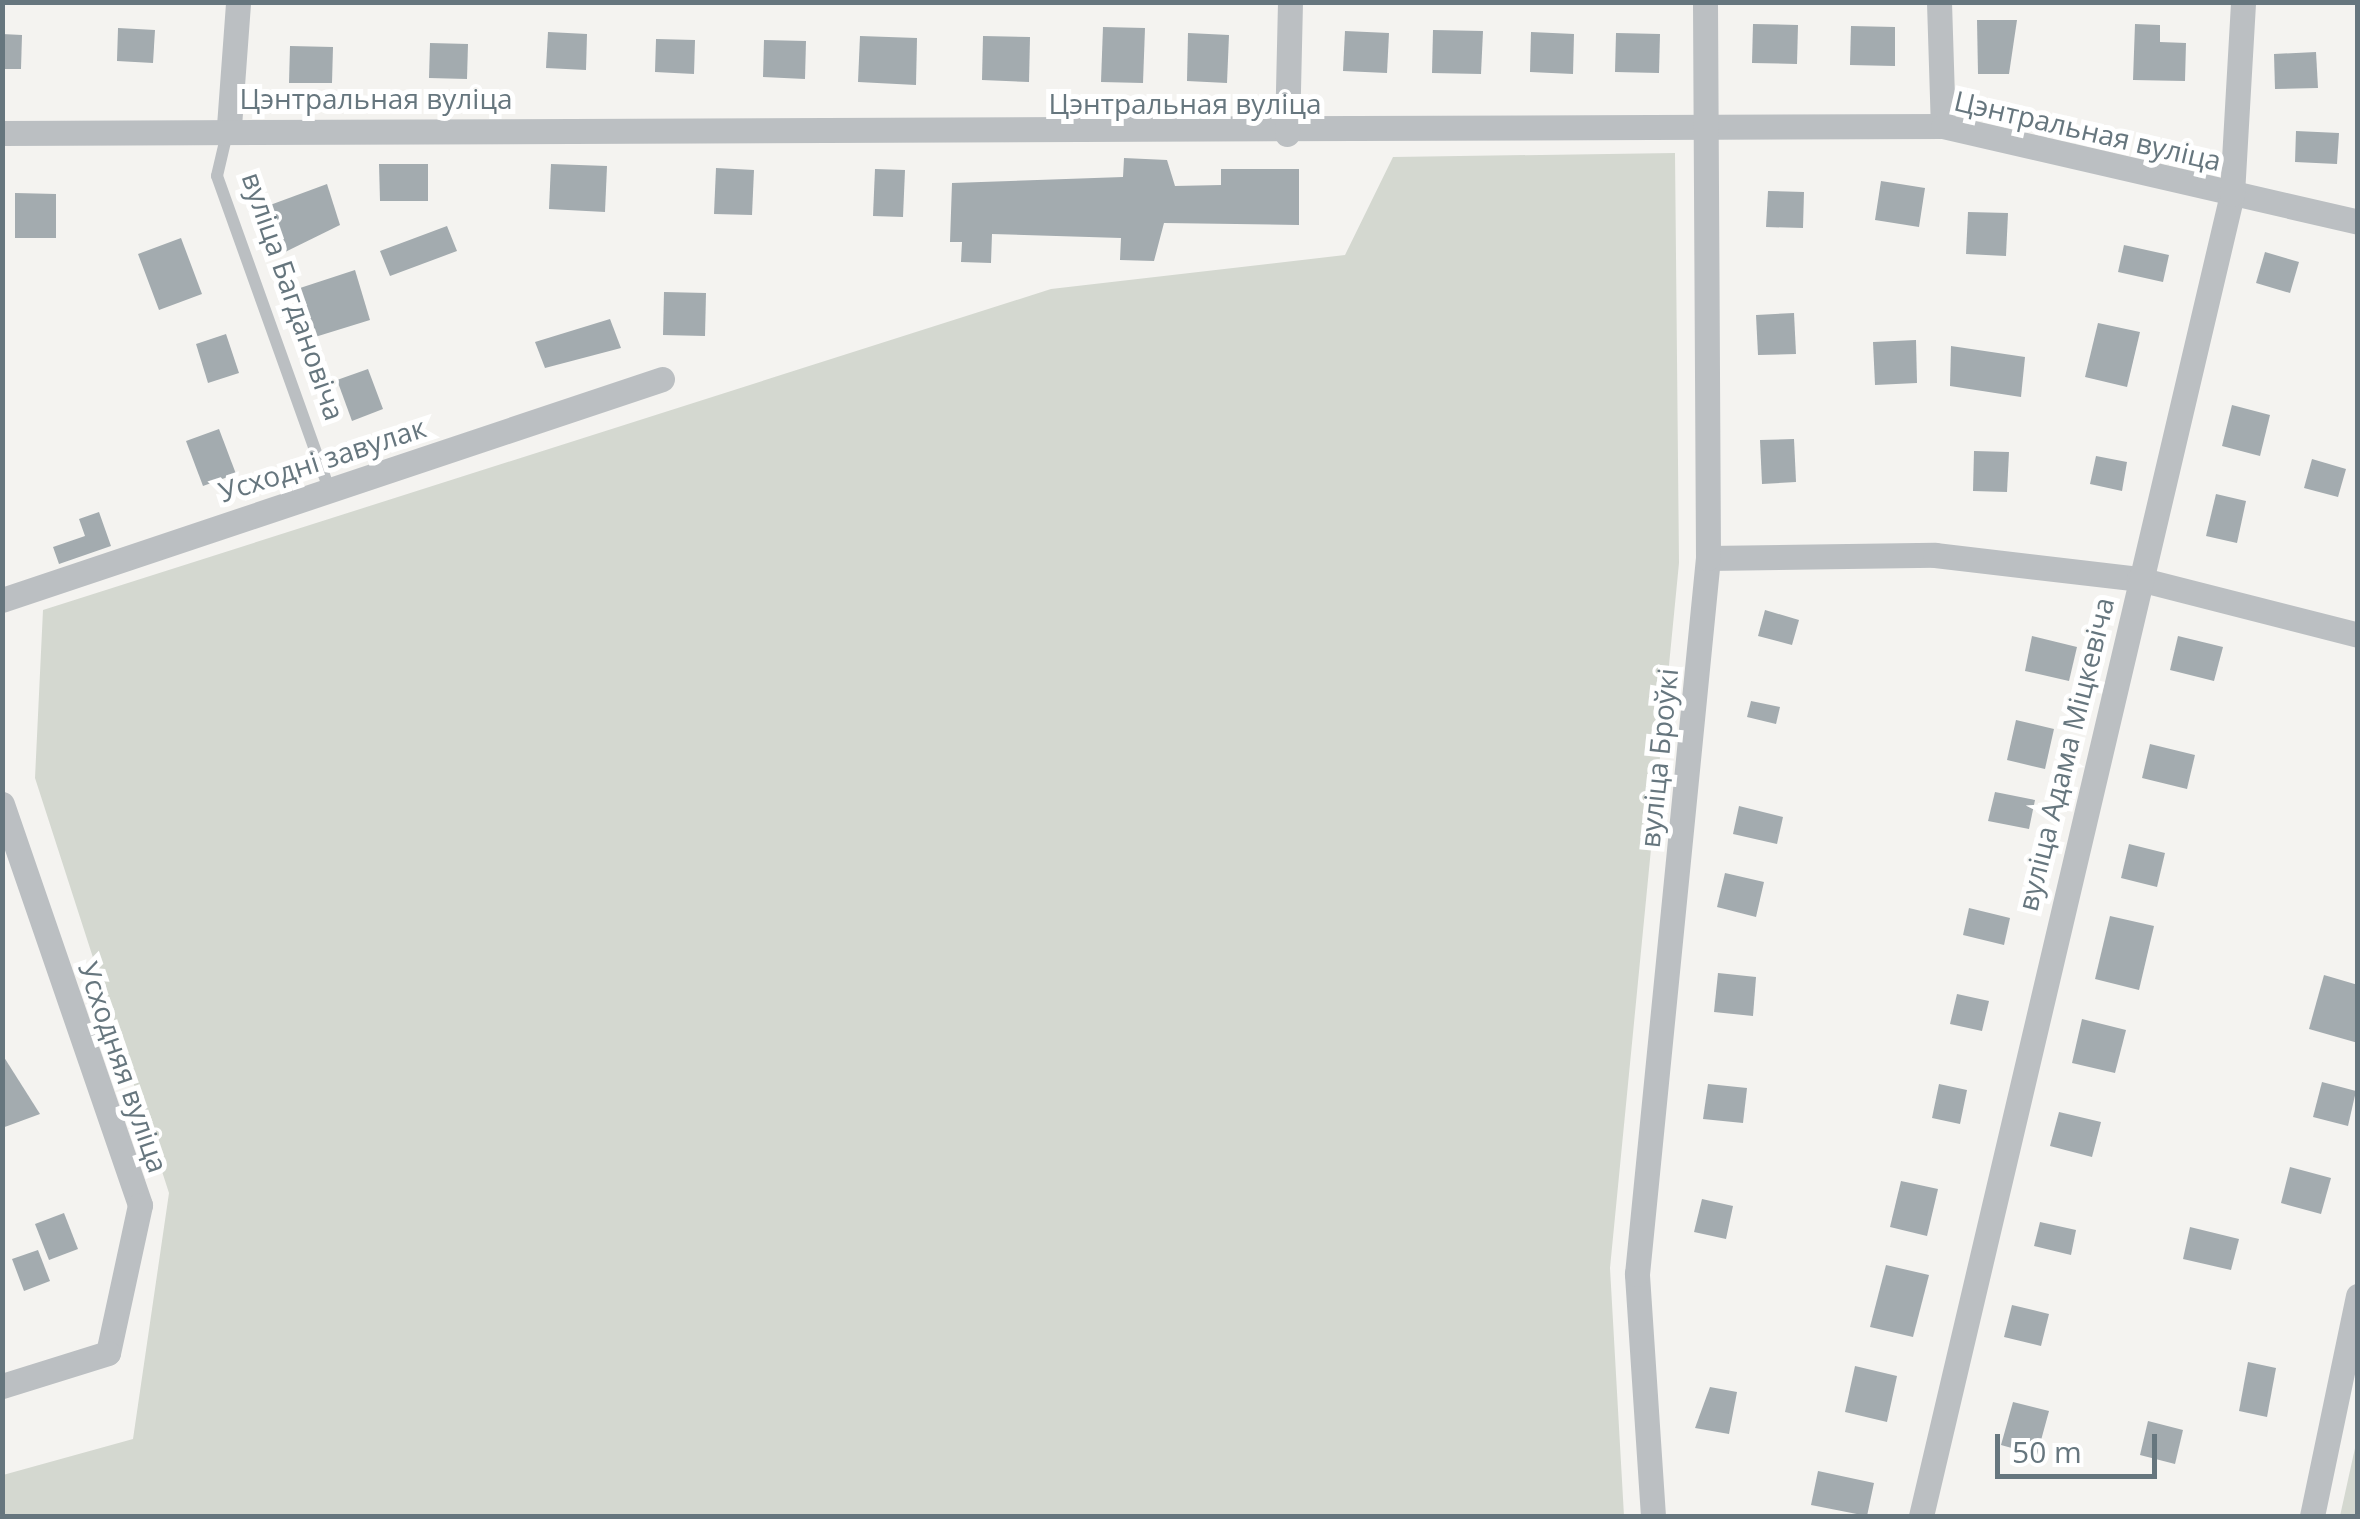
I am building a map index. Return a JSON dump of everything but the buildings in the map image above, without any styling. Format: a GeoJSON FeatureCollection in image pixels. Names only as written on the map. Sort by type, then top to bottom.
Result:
{"type":"FeatureCollection","features":[{"type":"Feature","properties":{"kind":"street","name":"вуліца Багдановіча"},"geometry":{"type":"LineString","coordinates":[[229,126],[238,2]]}},
{"type":"Feature","properties":{"kind":"street"},"geometry":{"type":"LineString","coordinates":[[1287,134],[1290,2]]}},
{"type":"Feature","properties":{"kind":"street","name":"вуліца Броўкі"},"geometry":{"type":"LineString","coordinates":[[1653,1516],[1637,1274],[1708,558],[1704,2]]}},
{"type":"Feature","properties":{"kind":"street"},"geometry":{"type":"LineString","coordinates":[[1939,2],[1942,126]]}},
{"type":"Feature","properties":{"kind":"street","name":"вуліца Адама Міцкевіча"},"geometry":{"type":"LineString","coordinates":[[1921,1516],[2232,194],[2243,2]]}},
{"type":"Feature","properties":{"kind":"street","name":"Цэнтральная вуліца"},"geometry":{"type":"LineString","coordinates":[[2,133],[229,126],[1287,134],[1704,124],[1942,126],[2358,222]]}},
{"type":"Feature","properties":{"kind":"street","name":"Усходні завулак"},"geometry":{"type":"LineString","coordinates":[[2,600],[662,379]]}},
{"type":"Feature","properties":{"kind":"street"},"geometry":{"type":"LineString","coordinates":[[1708,558],[1935,556],[2139,578],[2358,634]]}},
{"type":"Feature","properties":{"kind":"street","name":"Усходняя вуліца"},"geometry":{"type":"LineString","coordinates":[[2,804],[140,1205],[108,1353],[2,1386]]}},
{"type":"Feature","properties":{"kind":"street"},"geometry":{"type":"LineString","coordinates":[[2312,1516],[2358,1296]]}},
{"type":"Feature","properties":{"kind":"lane","name":"вуліца Багдановіча"},"geometry":{"type":"LineString","coordinates":[[229,126],[217,176],[328,488]]}},
{"type":"Feature","properties":{"kind":"shaded area"},"geometry":{"type":"Polygon","coordinates":[[[1675,153],[1679,563],[1610,1268],[1624,1516],[3,1516],[3,1475],[133,1439],[169,1193],[35,778],[43,610],[1051,289],[1345,255],[1393,157],[1675,153]]]}},
{"type":"Feature","properties":{"kind":"shaded area"},"geometry":{"type":"Polygon","coordinates":[[[2357,1439],[2357,1516],[2340,1516],[2357,1439]]]}}]}
